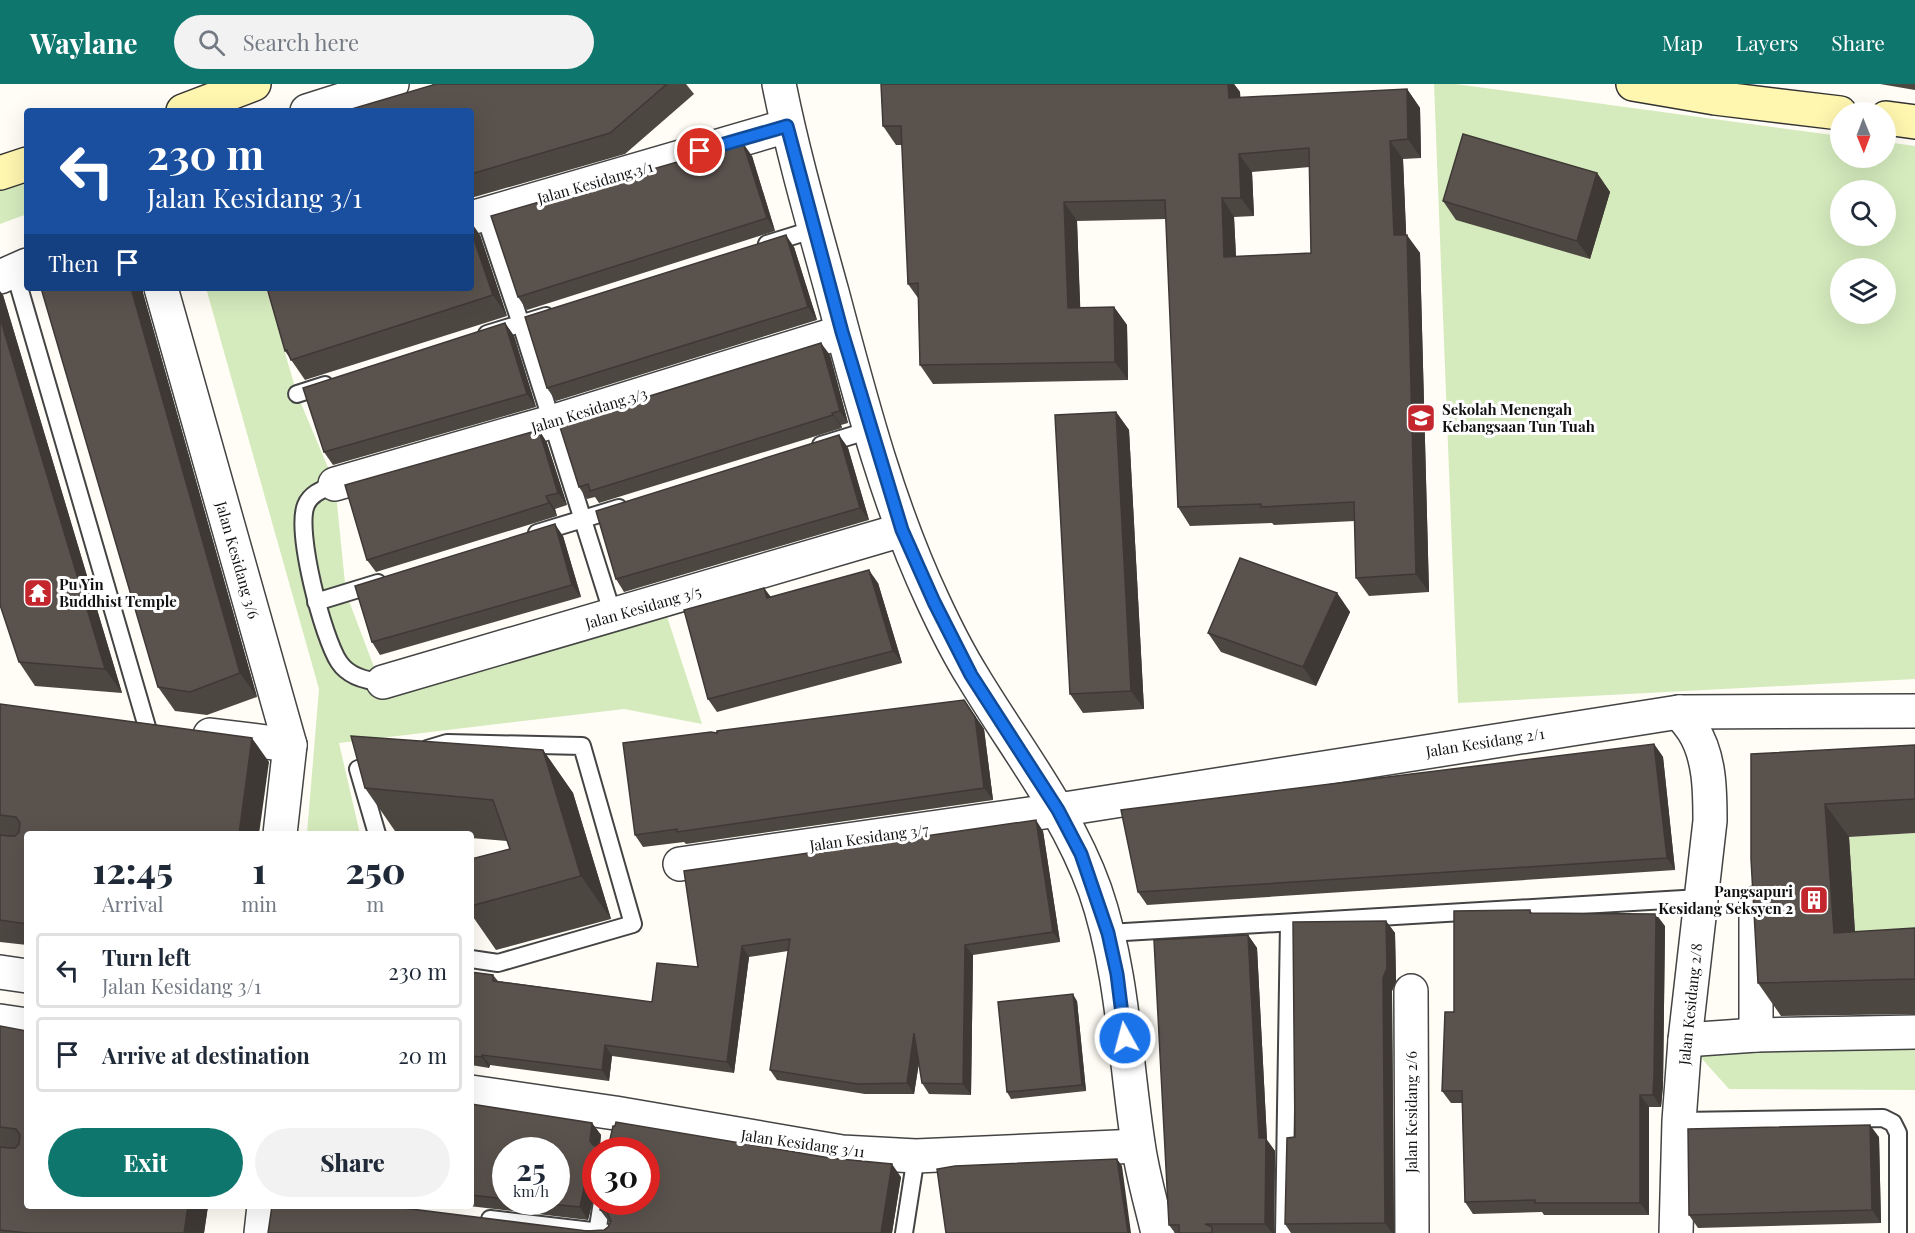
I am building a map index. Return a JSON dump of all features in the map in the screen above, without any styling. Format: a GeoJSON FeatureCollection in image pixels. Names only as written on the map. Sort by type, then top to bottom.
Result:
{"type":"FeatureCollection","features":[{"type":"Feature","properties":{"kind":"street"},"geometry":{"type":"LineString","coordinates":[[204,108],[254,84]]}},
{"type":"Feature","properties":{"kind":"street"},"geometry":{"type":"LineString","coordinates":[[316,108],[392,84]]}},
{"type":"Feature","properties":{"kind":"street"},"geometry":{"type":"LineString","coordinates":[[779,84],[787,126],[842,332],[902,530],[934,602],[971,675],[1058,810],[1081,854],[1108,933],[1117,974],[1138,1146],[1158,1233]]}},
{"type":"Feature","properties":{"kind":"street"},"geometry":{"type":"LineString","coordinates":[[1633,84],[1717,91],[1830,111]]}},
{"type":"Feature","properties":{"kind":"street"},"geometry":{"type":"LineString","coordinates":[[1896,119],[1915,122]]}},
{"type":"Feature","properties":{"kind":"street","name":"Jalan Kesidang 3/1"},"geometry":{"type":"LineString","coordinates":[[477,216],[787,126]]}},
{"type":"Feature","properties":{"kind":"street"},"geometry":{"type":"LineString","coordinates":[[0,173],[24,165]]}},
{"type":"Feature","properties":{"kind":"street","name":"Jalan Kesidang 3/6"},"geometry":{"type":"LineString","coordinates":[[162,291],[290,745],[280,831]]}},
{"type":"Feature","properties":{"kind":"street","name":"Jalan Kesidang 3/3"},"geometry":{"type":"LineString","coordinates":[[335,484],[551,422],[842,332]]}},
{"type":"Feature","properties":{"kind":"street","name":"Jalan Kesidang 3/5"},"geometry":{"type":"LineString","coordinates":[[383,682],[902,530]]}},
{"type":"Feature","properties":{"kind":"street","name":"Jalan Kesidang 2/1"},"geometry":{"type":"LineString","coordinates":[[1058,810],[1679,712],[1915,711]]}},
{"type":"Feature","properties":{"kind":"street","name":"Jalan Kesidang 2/8"},"geometry":{"type":"LineString","coordinates":[[1676,1233],[1679,1121],[1685,1040],[1710,821],[1710,787],[1704,758],[1695,731],[1679,712]]}},
{"type":"Feature","properties":{"kind":"street"},"geometry":{"type":"LineString","coordinates":[[113,723],[290,745]]}},
{"type":"Feature","properties":{"kind":"street","name":"Jalan Kesidang 3/7"},"geometry":{"type":"LineString","coordinates":[[680,864],[1058,810]]}},
{"type":"Feature","properties":{"kind":"street"},"geometry":{"type":"LineString","coordinates":[[1756,868],[1756,1035]]}},
{"type":"Feature","properties":{"kind":"street"},"geometry":{"type":"LineString","coordinates":[[0,972],[24,976]]}},
{"type":"Feature","properties":{"kind":"street","name":"Jalan Kesidang 2/6"},"geometry":{"type":"LineString","coordinates":[[1411,991],[1412,1233]]}},
{"type":"Feature","properties":{"kind":"street"},"geometry":{"type":"LineString","coordinates":[[0,1020],[24,1024]]}},
{"type":"Feature","properties":{"kind":"street"},"geometry":{"type":"LineString","coordinates":[[1685,1040],[1756,1035],[1915,1032]]}},
{"type":"Feature","properties":{"kind":"street","name":"Jalan Kesidang 3/11"},"geometry":{"type":"LineString","coordinates":[[474,1093],[613,1122],[842,1152],[915,1156],[1138,1146]]}},
{"type":"Feature","properties":{"kind":"street"},"geometry":{"type":"LineString","coordinates":[[261,1233],[264,1209]]}},
{"type":"Feature","properties":{"kind":"lane"},"geometry":{"type":"LineString","coordinates":[[477,216],[521,324],[613,615]]}},
{"type":"Feature","properties":{"kind":"lane"},"geometry":{"type":"LineString","coordinates":[[747,251],[815,229]]}},
{"type":"Feature","properties":{"kind":"lane"},"geometry":{"type":"LineString","coordinates":[[14,271],[147,727]]}},
{"type":"Feature","properties":{"kind":"lane"},"geometry":{"type":"LineString","coordinates":[[476,338],[566,309]]}},
{"type":"Feature","properties":{"kind":"lane"},"geometry":{"type":"LineString","coordinates":[[297,394],[342,380]]}},
{"type":"Feature","properties":{"kind":"lane"},"geometry":{"type":"LineString","coordinates":[[804,450],[870,430]]}},
{"type":"Feature","properties":{"kind":"lane"},"geometry":{"type":"LineString","coordinates":[[335,484],[318,491],[306,505],[303,524],[316,602],[339,662],[352,675],[367,681],[383,682]]}},
{"type":"Feature","properties":{"kind":"lane"},"geometry":{"type":"LineString","coordinates":[[526,537],[638,502]]}},
{"type":"Feature","properties":{"kind":"lane"},"geometry":{"type":"LineString","coordinates":[[316,602],[392,579]]}},
{"type":"Feature","properties":{"kind":"lane"},"geometry":{"type":"LineString","coordinates":[[413,753],[447,743],[582,746],[633,924],[498,963],[474,959]]}},
{"type":"Feature","properties":{"kind":"lane"},"geometry":{"type":"LineString","coordinates":[[376,831],[358,769],[391,759]]}},
{"type":"Feature","properties":{"kind":"lane"},"geometry":{"type":"LineString","coordinates":[[1108,933],[1700,898]]}},
{"type":"Feature","properties":{"kind":"lane"},"geometry":{"type":"LineString","coordinates":[[1284,1233],[1289,923]]}},
{"type":"Feature","properties":{"kind":"lane"},"geometry":{"type":"LineString","coordinates":[[1679,1121],[1883,1118],[1893,1123],[1898,1133],[1898,1233]]}},
{"type":"Feature","properties":{"kind":"lane"},"geometry":{"type":"LineString","coordinates":[[904,1233],[915,1156]]}},
{"type":"Feature","properties":{"kind":"lane"},"geometry":{"type":"LineString","coordinates":[[471,1217],[601,1232],[602,1215]]}},
{"type":"Feature","properties":{"kind":"green space"},"geometry":{"type":"Polygon","coordinates":[[[1434,84],[1455,84],[1830,135],[1830,168],[1896,168],[1896,143],[1915,146],[1915,679],[1458,703],[1434,84]]]}},
{"type":"Feature","properties":{"kind":"green space"},"geometry":{"type":"Polygon","coordinates":[[[24,165],[24,215],[0,224],[0,173],[24,165]]]}},
{"type":"Feature","properties":{"kind":"green space"},"geometry":{"type":"Polygon","coordinates":[[[207,291],[267,291],[297,394],[335,484],[346,593],[374,667],[662,601],[702,724],[624,709],[339,743],[359,831],[307,831],[319,689],[207,291]]]}},
{"type":"Feature","properties":{"kind":"green space"},"geometry":{"type":"Polygon","coordinates":[[[1915,833],[1915,963],[1857,966],[1849,837],[1915,833]]]}},
{"type":"Feature","properties":{"kind":"green space"},"geometry":{"type":"Polygon","coordinates":[[[1915,1033],[1915,1090],[1729,1089],[1685,1040],[1915,1033]]]}},
{"type":"Feature","properties":{"kind":"building"},"geometry":{"type":"Polygon","coordinates":[[[667,84],[610,133],[474,173],[474,108],[355,108],[433,85],[667,84]]]}},
{"type":"Feature","properties":{"kind":"building"},"geometry":{"type":"Polygon","coordinates":[[[881,84],[1228,84],[1229,98],[1407,89],[1408,139],[1390,141],[1394,235],[1407,235],[1416,574],[1356,578],[1354,502],[1261,507],[1261,504],[1178,507],[1165,200],[1064,202],[1068,308],[1114,307],[1115,362],[920,365],[918,283],[908,284],[901,126],[883,126],[881,84]],[[1309,148],[1239,154],[1241,198],[1222,198],[1224,257],[1311,253],[1309,148]]]}},
{"type":"Feature","properties":{"kind":"building"},"geometry":{"type":"Polygon","coordinates":[[[1463,134],[1597,173],[1577,241],[1443,201],[1463,134]]]}},
{"type":"Feature","properties":{"kind":"building"},"geometry":{"type":"Polygon","coordinates":[[[743,143],[767,218],[518,297],[491,216],[743,143]]]}},
{"type":"Feature","properties":{"kind":"building"},"geometry":{"type":"Polygon","coordinates":[[[786,235],[808,307],[547,388],[525,317],[786,235]]]}},
{"type":"Feature","properties":{"kind":"building"},"geometry":{"type":"Polygon","coordinates":[[[474,240],[493,295],[291,360],[287,350],[285,351],[268,291],[474,291],[474,240]]]}},
{"type":"Feature","properties":{"kind":"building"},"geometry":{"type":"Polygon","coordinates":[[[42,291],[132,291],[240,673],[190,692],[158,687],[42,291]]]}},
{"type":"Feature","properties":{"kind":"building"},"geometry":{"type":"Polygon","coordinates":[[[0,318],[105,669],[19,662],[0,605],[0,318]]]}},
{"type":"Feature","properties":{"kind":"building"},"geometry":{"type":"Polygon","coordinates":[[[505,323],[527,394],[324,452],[303,388],[505,323]]]}},
{"type":"Feature","properties":{"kind":"building"},"geometry":{"type":"Polygon","coordinates":[[[821,343],[840,411],[590,491],[588,484],[579,487],[559,424],[821,343]]]}},
{"type":"Feature","properties":{"kind":"building"},"geometry":{"type":"Polygon","coordinates":[[[1116,412],[1131,691],[1070,694],[1055,415],[1116,412]]]}},
{"type":"Feature","properties":{"kind":"building"},"geometry":{"type":"Polygon","coordinates":[[[539,430],[558,493],[546,496],[549,503],[367,560],[345,485],[539,430]]]}},
{"type":"Feature","properties":{"kind":"building"},"geometry":{"type":"Polygon","coordinates":[[[839,435],[860,508],[616,579],[596,511],[839,435]]]}},
{"type":"Feature","properties":{"kind":"building"},"geometry":{"type":"Polygon","coordinates":[[[555,524],[572,585],[372,642],[355,586],[555,524]]]}},
{"type":"Feature","properties":{"kind":"building"},"geometry":{"type":"Polygon","coordinates":[[[1240,558],[1337,593],[1303,667],[1208,633],[1240,558]]]}},
{"type":"Feature","properties":{"kind":"building"},"geometry":{"type":"Polygon","coordinates":[[[869,570],[893,651],[708,699],[684,610],[764,588],[767,598],[869,570]]]}},
{"type":"Feature","properties":{"kind":"building"},"geometry":{"type":"Polygon","coordinates":[[[964,700],[975,717],[984,788],[677,832],[677,829],[635,835],[623,743],[717,733],[717,731],[964,700]]]}},
{"type":"Feature","properties":{"kind":"building"},"geometry":{"type":"Polygon","coordinates":[[[0,704],[252,738],[239,831],[24,831],[24,924],[0,920],[0,835],[15,836],[19,832],[20,823],[16,817],[0,815],[0,704]]]}},
{"type":"Feature","properties":{"kind":"building"},"geometry":{"type":"Polygon","coordinates":[[[351,736],[543,750],[581,876],[474,905],[474,858],[510,849],[493,800],[365,788],[351,736]]]}},
{"type":"Feature","properties":{"kind":"building"},"geometry":{"type":"Polygon","coordinates":[[[1654,744],[1667,858],[1138,892],[1121,810],[1654,744]]]}},
{"type":"Feature","properties":{"kind":"building"},"geometry":{"type":"Polygon","coordinates":[[[1915,745],[1915,799],[1825,804],[1834,933],[1915,928],[1915,979],[1758,983],[1751,859],[1751,754],[1915,745]]]}},
{"type":"Feature","properties":{"kind":"building"},"geometry":{"type":"Polygon","coordinates":[[[1036,820],[1053,932],[965,945],[963,1084],[922,1083],[914,1033],[907,1083],[858,1084],[770,1070],[790,939],[742,946],[727,1062],[605,1045],[602,1070],[482,1055],[482,1057],[474,1056],[474,972],[493,975],[493,981],[652,1002],[657,963],[698,967],[684,871],[1036,820]]]}},
{"type":"Feature","properties":{"kind":"building"},"geometry":{"type":"Polygon","coordinates":[[[1530,910],[1530,913],[1656,914],[1653,1095],[1640,1095],[1640,1203],[1535,1203],[1535,1200],[1465,1202],[1462,1091],[1442,1091],[1445,1012],[1454,1012],[1454,911],[1530,910]]]}},
{"type":"Feature","properties":{"kind":"building"},"geometry":{"type":"Polygon","coordinates":[[[1386,921],[1387,968],[1383,978],[1385,1223],[1285,1224],[1287,1138],[1295,1137],[1293,922],[1386,921]]]}},
{"type":"Feature","properties":{"kind":"building"},"geometry":{"type":"Polygon","coordinates":[[[1248,935],[1259,1138],[1266,1138],[1265,1224],[1205,1224],[1212,1227],[1212,1233],[1179,1233],[1179,1225],[1169,1225],[1154,940],[1248,935]]]}},
{"type":"Feature","properties":{"kind":"building"},"geometry":{"type":"Polygon","coordinates":[[[1073,994],[1082,1085],[1007,1092],[998,1002],[1073,994]]]}},
{"type":"Feature","properties":{"kind":"building"},"geometry":{"type":"Polygon","coordinates":[[[0,1026],[24,1030],[24,1209],[188,1209],[184,1233],[27,1233],[0,1230],[0,1147],[15,1148],[19,1144],[20,1135],[16,1129],[0,1127],[0,1026]]]}},
{"type":"Feature","properties":{"kind":"building"},"geometry":{"type":"Polygon","coordinates":[[[474,1104],[592,1123],[590,1137],[582,1137],[580,1207],[570,1206],[570,1137],[492,1137],[492,1197],[474,1195],[474,1104]]]}},
{"type":"Feature","properties":{"kind":"building"},"geometry":{"type":"Polygon","coordinates":[[[616,1122],[830,1158],[892,1164],[881,1233],[268,1233],[272,1209],[411,1209],[587,1231],[604,1230],[611,1221],[608,1215],[660,1215],[660,1137],[611,1137],[616,1122]]]}},
{"type":"Feature","properties":{"kind":"building"},"geometry":{"type":"Polygon","coordinates":[[[1870,1125],[1872,1210],[1689,1215],[1688,1129],[1870,1125]]]}},
{"type":"Feature","properties":{"kind":"building"},"geometry":{"type":"Polygon","coordinates":[[[1117,1159],[1128,1233],[946,1233],[937,1169],[955,1166],[1117,1159]]]}},
{"type":"Feature","properties":{"kind":"place","name":"Sekolah Menengah Kebangsaan Tun Tuah"},"geometry":{"type":"Point","coordinates":[1421,418]}},
{"type":"Feature","properties":{"kind":"place","name":"Pu Yin Buddhist Temple"},"geometry":{"type":"Point","coordinates":[38,593]}},
{"type":"Feature","properties":{"kind":"place","name":"Pangsapuri Kesidang Seksyen 2"},"geometry":{"type":"Point","coordinates":[1814,900]}},
{"type":"Feature","properties":{"kind":"route"},"geometry":{"type":"LineString","coordinates":[[700,151],[787,126],[842,332],[902,530],[934,602],[971,675],[1058,810],[1081,854],[1108,933],[1117,974],[1125,1038]]}}]}
